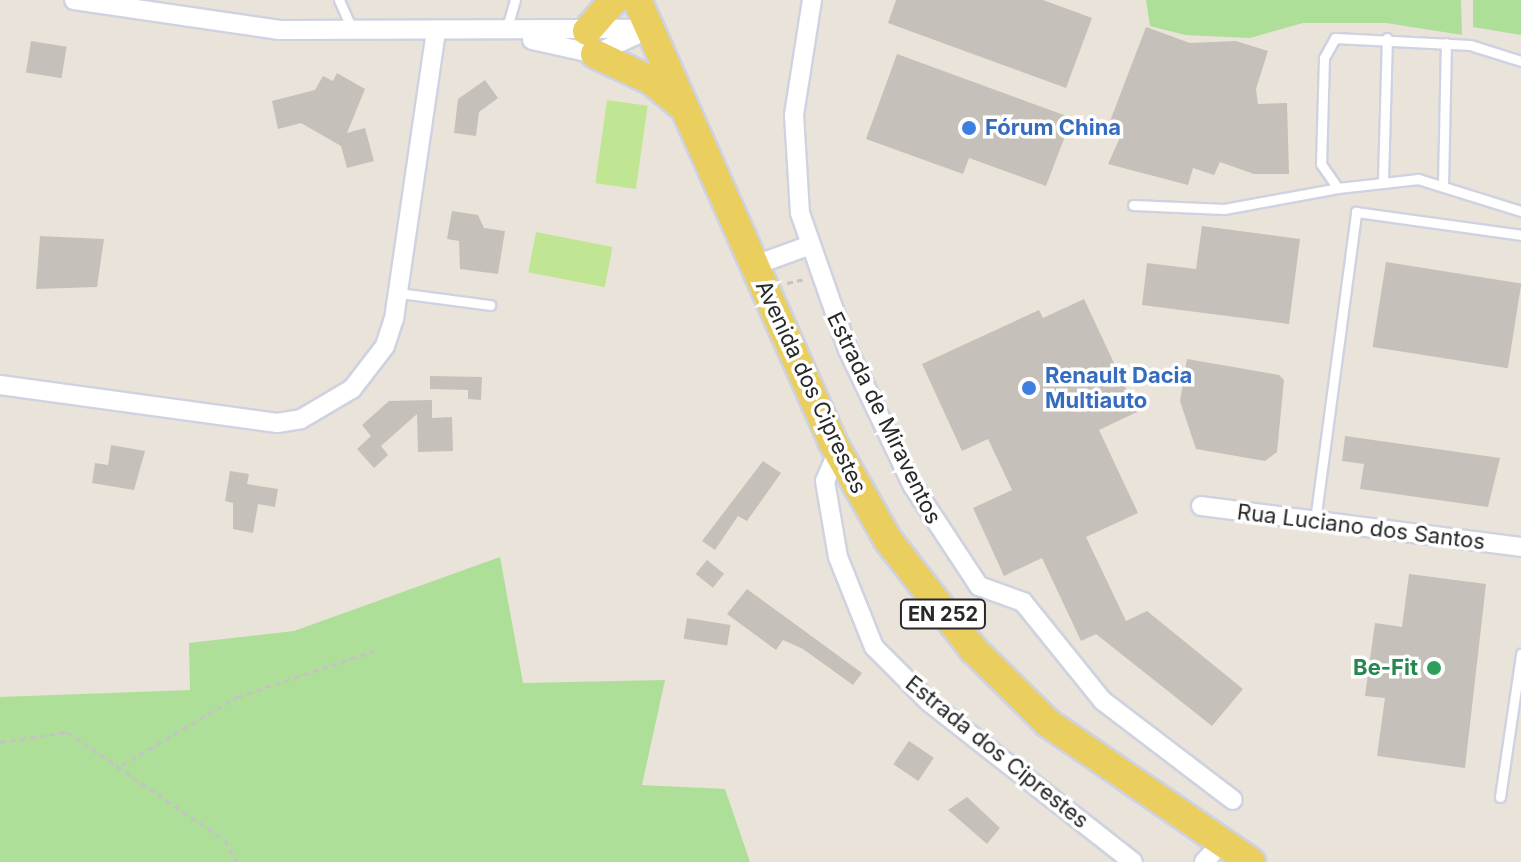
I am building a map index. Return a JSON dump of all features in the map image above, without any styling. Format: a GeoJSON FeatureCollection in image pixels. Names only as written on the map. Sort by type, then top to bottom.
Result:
{"type":"FeatureCollection","features":[{"type":"Feature","properties":{"kind":"main road"},"geometry":{"type":"LineString","coordinates":[[614,0],[591,42],[652,81],[685,109]]}},
{"type":"Feature","properties":{"kind":"main road","name":"EN 252"},"geometry":{"type":"LineString","coordinates":[[637,0],[753,266]]}},
{"type":"Feature","properties":{"kind":"main road","name":"Avenida dos Ciprestes"},"geometry":{"type":"LineString","coordinates":[[753,266],[837,453],[888,540],[973,649],[1048,723],[1213,852],[1251,862]]}},
{"type":"Feature","properties":{"kind":"street"},"geometry":{"type":"LineString","coordinates":[[74,0],[280,30],[351,27],[436,30],[591,42],[650,29]]}},
{"type":"Feature","properties":{"kind":"street","name":"Estrada de Miraventos"},"geometry":{"type":"LineString","coordinates":[[812,0],[799,64],[793,150],[808,246],[884,429],[968,574],[992,594],[1023,602],[1103,701],[1233,800]]}},
{"type":"Feature","properties":{"kind":"street"},"geometry":{"type":"LineString","coordinates":[[0,385],[249,422],[301,419],[331,405],[369,371],[385,346],[399,293],[436,30]]}},
{"type":"Feature","properties":{"kind":"street"},"geometry":{"type":"LineString","coordinates":[[753,266],[808,246]]}},
{"type":"Feature","properties":{"kind":"street","name":"Estrada dos Ciprestes"},"geometry":{"type":"LineString","coordinates":[[837,453],[825,481],[838,557],[874,647],[929,702],[1133,862]]}},
{"type":"Feature","properties":{"kind":"street","name":"Rua Luciano dos Santos"},"geometry":{"type":"LineString","coordinates":[[1201,506],[1521,547]]}},
{"type":"Feature","properties":{"kind":"lane"},"geometry":{"type":"LineString","coordinates":[[339,0],[351,27]]}},
{"type":"Feature","properties":{"kind":"lane"},"geometry":{"type":"LineString","coordinates":[[506,34],[515,0]]}},
{"type":"Feature","properties":{"kind":"lane"},"geometry":{"type":"LineString","coordinates":[[1338,188],[1321,164],[1325,51],[1341,36],[1446,43],[1521,61]]}},
{"type":"Feature","properties":{"kind":"lane"},"geometry":{"type":"LineString","coordinates":[[1383,180],[1387,38]]}},
{"type":"Feature","properties":{"kind":"lane"},"geometry":{"type":"LineString","coordinates":[[1443,185],[1446,43]]}},
{"type":"Feature","properties":{"kind":"lane"},"geometry":{"type":"LineString","coordinates":[[1133,205],[1224,209],[1383,180],[1443,185],[1521,211]]}},
{"type":"Feature","properties":{"kind":"lane"},"geometry":{"type":"LineString","coordinates":[[1315,521],[1356,212],[1521,235]]}},
{"type":"Feature","properties":{"kind":"lane"},"geometry":{"type":"LineString","coordinates":[[399,293],[490,305]]}},
{"type":"Feature","properties":{"kind":"lane"},"geometry":{"type":"LineString","coordinates":[[1500,797],[1521,654]]}},
{"type":"Feature","properties":{"kind":"path"},"geometry":{"type":"LineString","coordinates":[[122,765],[237,697],[374,651]]}},
{"type":"Feature","properties":{"kind":"path"},"geometry":{"type":"LineString","coordinates":[[0,742],[67,732],[122,765],[225,840],[236,862]]}},
{"type":"Feature","properties":{"kind":"green space"},"geometry":{"type":"Polygon","coordinates":[[[1146,0],[1461,0],[1462,35],[1386,23],[1303,23],[1250,38],[1185,35],[1150,26],[1146,0]]]}},
{"type":"Feature","properties":{"kind":"green space"},"geometry":{"type":"Polygon","coordinates":[[[1473,0],[1521,0],[1521,35],[1473,27],[1473,0]]]}},
{"type":"Feature","properties":{"kind":"green space"},"geometry":{"type":"Polygon","coordinates":[[[607,100],[648,106],[636,189],[595,183],[607,100]]]}},
{"type":"Feature","properties":{"kind":"green space"},"geometry":{"type":"Polygon","coordinates":[[[536,232],[613,247],[605,287],[528,272],[536,232]]]}},
{"type":"Feature","properties":{"kind":"green space"},"geometry":{"type":"Polygon","coordinates":[[[500,557],[523,683],[665,680],[642,785],[725,789],[750,862],[0,862],[0,697],[190,690],[189,643],[294,631],[500,557]]]}},
{"type":"Feature","properties":{"kind":"building"},"geometry":{"type":"Polygon","coordinates":[[[896,0],[1043,0],[1092,18],[1066,88],[888,23],[896,0]]]}},
{"type":"Feature","properties":{"kind":"building"},"geometry":{"type":"Polygon","coordinates":[[[1146,27],[1190,43],[1236,41],[1268,51],[1256,89],[1258,104],[1287,103],[1289,174],[1254,174],[1220,162],[1214,175],[1193,168],[1188,185],[1108,164],[1122,133],[1107,129],[1146,27]]]}},
{"type":"Feature","properties":{"kind":"building"},"geometry":{"type":"Polygon","coordinates":[[[31,41],[67,47],[62,78],[26,73],[31,41]]]}},
{"type":"Feature","properties":{"kind":"building","name":"Fórum China"},"geometry":{"type":"Polygon","coordinates":[[[897,54],[1072,118],[1046,186],[969,158],[963,174],[866,139],[897,54]]]}},
{"type":"Feature","properties":{"kind":"building"},"geometry":{"type":"Polygon","coordinates":[[[337,73],[365,89],[347,133],[365,128],[374,161],[347,168],[341,146],[301,123],[278,129],[272,101],[315,90],[323,76],[333,81],[337,73]]]}},
{"type":"Feature","properties":{"kind":"building"},"geometry":{"type":"Polygon","coordinates":[[[485,80],[498,98],[479,112],[476,136],[454,133],[458,99],[485,80]]]}},
{"type":"Feature","properties":{"kind":"building"},"geometry":{"type":"Polygon","coordinates":[[[452,211],[478,215],[484,228],[505,231],[498,274],[460,269],[459,241],[447,239],[452,211]]]}},
{"type":"Feature","properties":{"kind":"building"},"geometry":{"type":"Polygon","coordinates":[[[1202,226],[1300,239],[1289,324],[1142,305],[1147,263],[1196,269],[1202,226]]]}},
{"type":"Feature","properties":{"kind":"building"},"geometry":{"type":"Polygon","coordinates":[[[40,236],[104,239],[97,287],[36,289],[40,236]]]}},
{"type":"Feature","properties":{"kind":"building"},"geometry":{"type":"Polygon","coordinates":[[[1386,262],[1521,283],[1508,368],[1373,347],[1386,262]]]}},
{"type":"Feature","properties":{"kind":"building"},"geometry":{"type":"Polygon","coordinates":[[[1084,299],[1137,412],[1099,430],[1138,513],[1086,537],[1126,621],[1147,611],[1243,689],[1212,726],[1096,634],[1081,641],[1042,558],[1004,576],[973,508],[1012,490],[988,439],[962,451],[922,364],[1039,310],[1043,318],[1084,299]]]}},
{"type":"Feature","properties":{"kind":"building"},"geometry":{"type":"Polygon","coordinates":[[[1187,359],[1279,375],[1284,380],[1277,452],[1265,461],[1196,449],[1180,401],[1187,359]]]}},
{"type":"Feature","properties":{"kind":"building"},"geometry":{"type":"Polygon","coordinates":[[[430,376],[482,377],[481,400],[468,399],[468,390],[430,389],[430,376]]]}},
{"type":"Feature","properties":{"kind":"building"},"geometry":{"type":"Polygon","coordinates":[[[432,400],[432,418],[452,417],[453,451],[418,452],[417,414],[381,446],[388,455],[374,468],[357,449],[371,436],[362,425],[389,401],[432,400]]]}},
{"type":"Feature","properties":{"kind":"building"},"geometry":{"type":"Polygon","coordinates":[[[1345,436],[1500,458],[1488,507],[1360,489],[1364,464],[1342,461],[1345,436]]]}},
{"type":"Feature","properties":{"kind":"building"},"geometry":{"type":"Polygon","coordinates":[[[111,445],[145,451],[134,490],[92,483],[95,463],[108,465],[111,445]]]}},
{"type":"Feature","properties":{"kind":"building"},"geometry":{"type":"Polygon","coordinates":[[[763,461],[781,473],[747,521],[738,516],[715,550],[702,541],[763,461]]]}},
{"type":"Feature","properties":{"kind":"building"},"geometry":{"type":"Polygon","coordinates":[[[230,471],[249,474],[247,484],[278,489],[275,507],[258,504],[253,533],[233,529],[233,503],[225,501],[230,471]]]}},
{"type":"Feature","properties":{"kind":"building"},"geometry":{"type":"Polygon","coordinates":[[[707,560],[724,574],[713,588],[696,574],[707,560]]]}},
{"type":"Feature","properties":{"kind":"building","name":"Be-Fit"},"geometry":{"type":"Polygon","coordinates":[[[1409,574],[1486,584],[1465,768],[1377,756],[1385,698],[1365,696],[1375,623],[1402,627],[1409,574]]]}},
{"type":"Feature","properties":{"kind":"building"},"geometry":{"type":"Polygon","coordinates":[[[747,589],[862,673],[853,685],[803,649],[783,640],[776,650],[727,614],[747,589]]]}},
{"type":"Feature","properties":{"kind":"building"},"geometry":{"type":"Polygon","coordinates":[[[687,618],[730,625],[727,646],[684,639],[687,618]]]}},
{"type":"Feature","properties":{"kind":"building"},"geometry":{"type":"Polygon","coordinates":[[[909,741],[934,758],[918,781],[893,764],[909,741]]]}},
{"type":"Feature","properties":{"kind":"building"},"geometry":{"type":"Polygon","coordinates":[[[967,797],[1000,828],[987,844],[948,810],[967,797]]]}},
{"type":"Feature","properties":{"kind":"place","name":"Fórum China"},"geometry":{"type":"Point","coordinates":[969,128]}},
{"type":"Feature","properties":{"kind":"place","name":"Renault Dacia Multiauto"},"geometry":{"type":"Point","coordinates":[1029,388]}},
{"type":"Feature","properties":{"kind":"place","name":"Be-Fit"},"geometry":{"type":"Point","coordinates":[1434,668]}}]}
